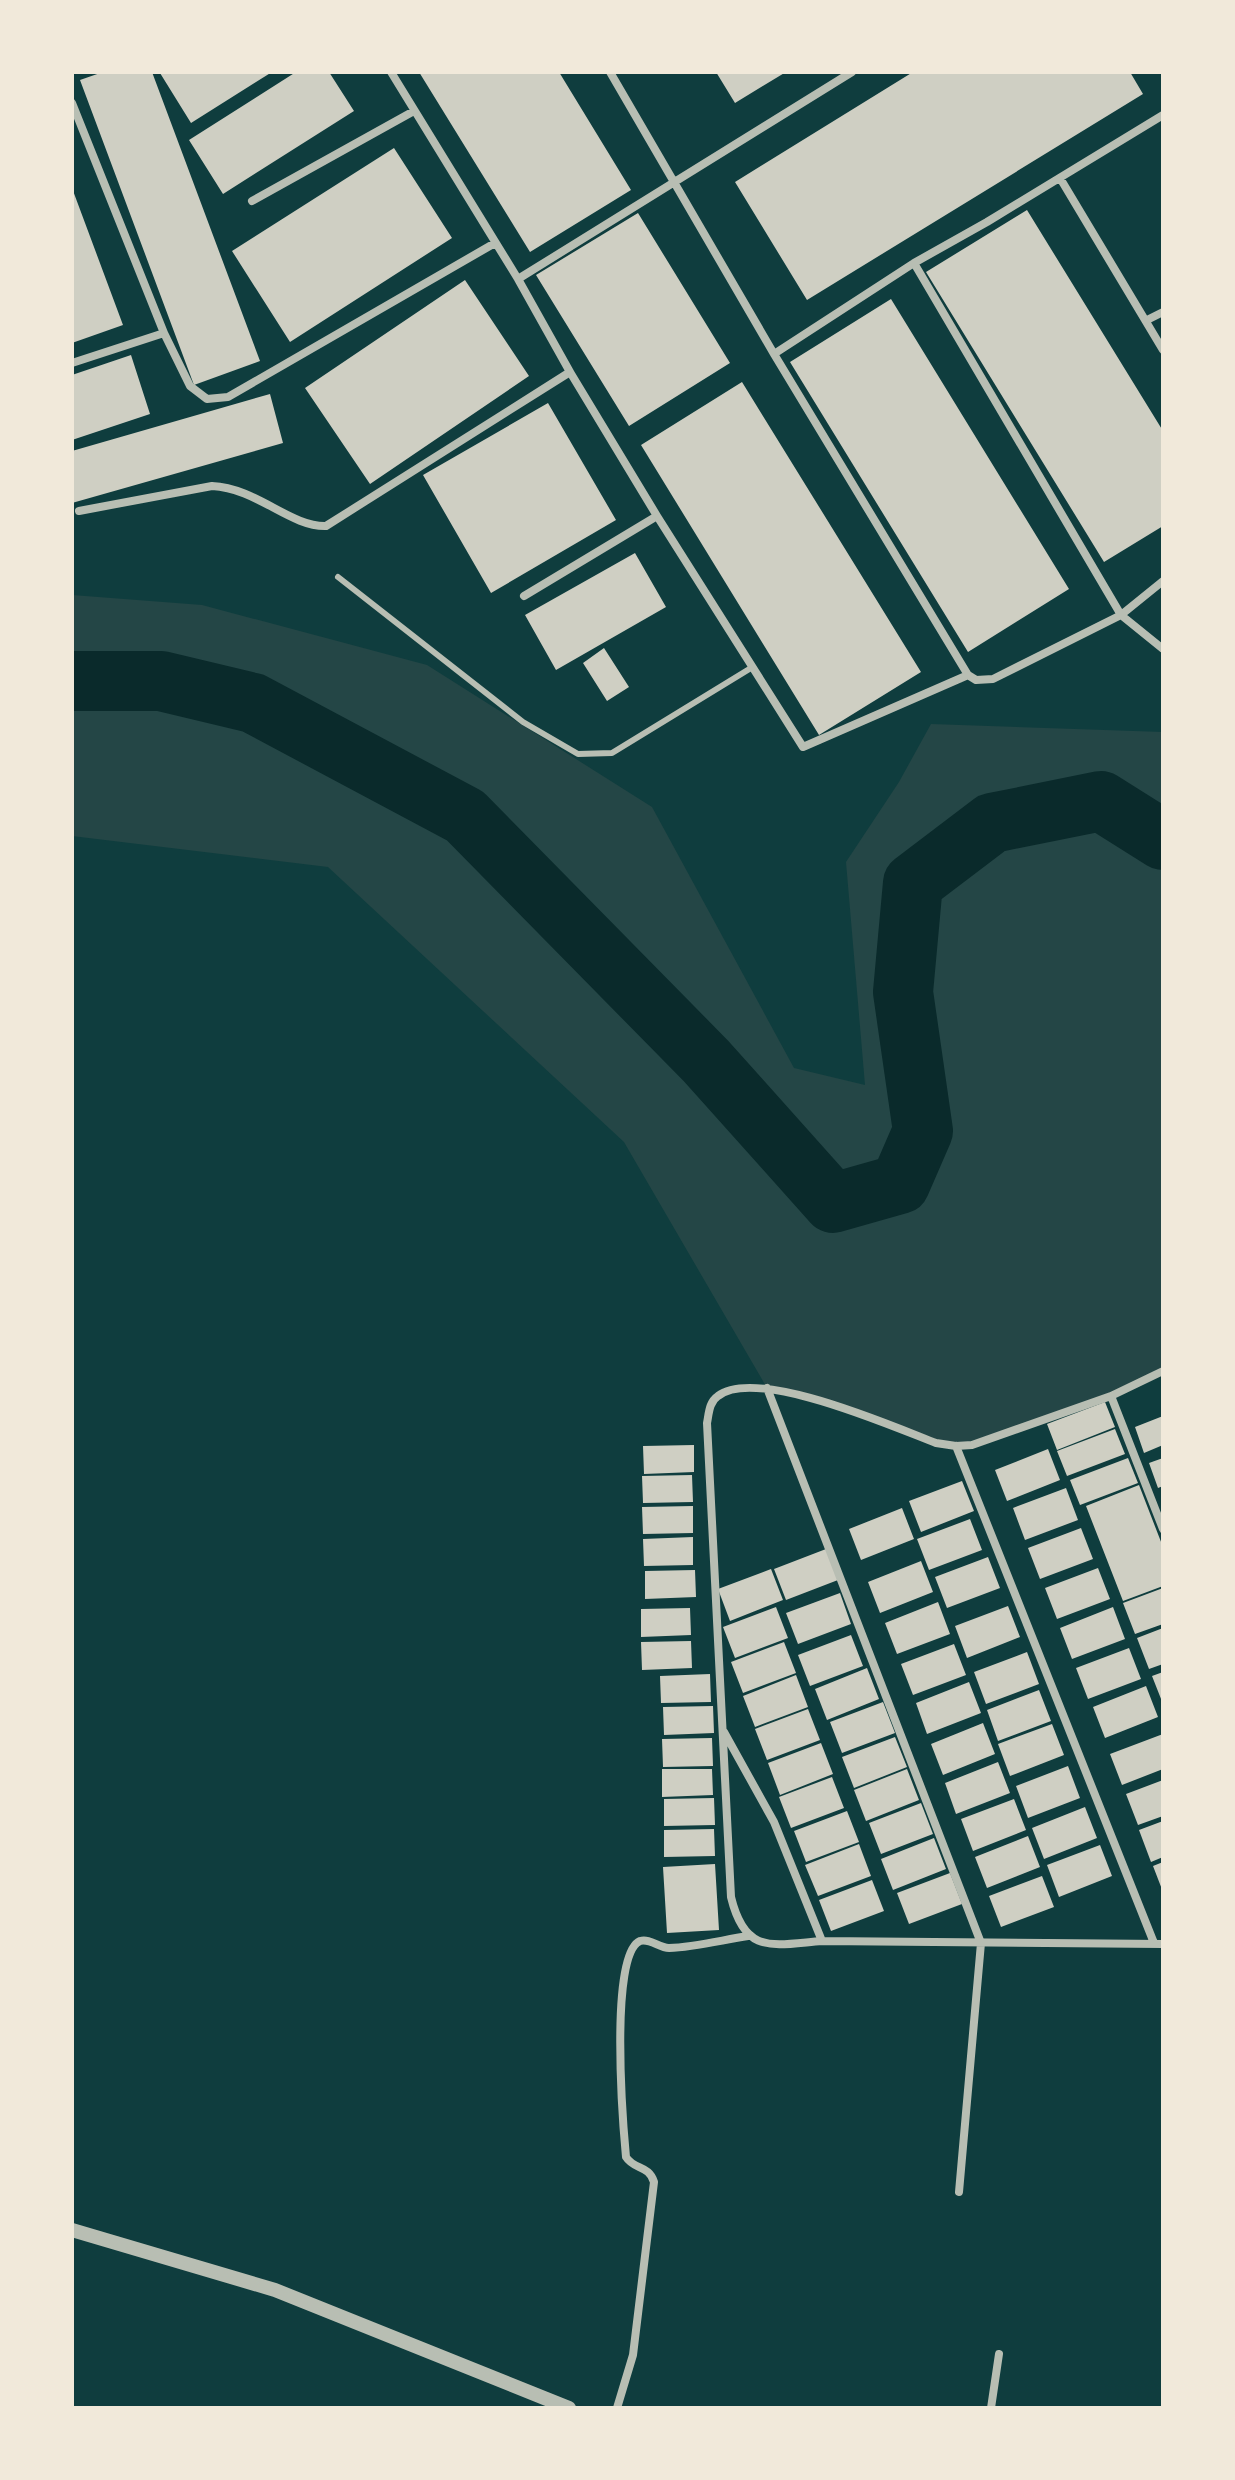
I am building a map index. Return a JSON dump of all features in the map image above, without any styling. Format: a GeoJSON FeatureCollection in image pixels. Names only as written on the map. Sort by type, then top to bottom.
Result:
{"type":"FeatureCollection","features":[{"type":"Feature","properties":{"kind":"street"},"geometry":{"type":"LineString","coordinates":[[391,72],[518,279],[657,516],[803,747],[968,675]]}},
{"type":"Feature","properties":{"kind":"street"},"geometry":{"type":"LineString","coordinates":[[610,72],[774,354],[968,675],[976,680],[993,679],[1121,615],[1163,581]]}},
{"type":"Feature","properties":{"kind":"street"},"geometry":{"type":"LineString","coordinates":[[518,279],[852,72]]}},
{"type":"Feature","properties":{"kind":"street"},"geometry":{"type":"LineString","coordinates":[[72,103],[164,333],[190,386],[207,399],[217,400],[239,391],[495,243]]}},
{"type":"Feature","properties":{"kind":"street"},"geometry":{"type":"LineString","coordinates":[[252,201],[414,111]]}},
{"type":"Feature","properties":{"kind":"street"},"geometry":{"type":"LineString","coordinates":[[774,354],[914,263],[1163,115]]}},
{"type":"Feature","properties":{"kind":"street"},"geometry":{"type":"LineString","coordinates":[[1060,178],[1163,350]]}},
{"type":"Feature","properties":{"kind":"street"},"geometry":{"type":"LineString","coordinates":[[914,263],[1121,615],[1163,649]]}},
{"type":"Feature","properties":{"kind":"street"},"geometry":{"type":"LineString","coordinates":[[1147,320],[1163,312]]}},
{"type":"Feature","properties":{"kind":"street"},"geometry":{"type":"LineString","coordinates":[[72,363],[164,333]]}},
{"type":"Feature","properties":{"kind":"street"},"geometry":{"type":"LineString","coordinates":[[79,511],[222,486],[248,493],[308,523],[326,526],[570,372]]}},
{"type":"Feature","properties":{"kind":"street"},"geometry":{"type":"LineString","coordinates":[[524,596],[657,516]]}},
{"type":"Feature","properties":{"kind":"street"},"geometry":{"type":"LineString","coordinates":[[956,1446],[1158,1943],[822,1941],[771,1945],[758,1943],[748,1936],[735,1913],[731,1897],[707,1423],[709,1408],[720,1393],[767,1388],[821,1400],[936,1443],[975,1445],[1111,1396],[1163,1371]]}},
{"type":"Feature","properties":{"kind":"street"},"geometry":{"type":"LineString","coordinates":[[767,1388],[981,1943],[959,2192]]}},
{"type":"Feature","properties":{"kind":"street"},"geometry":{"type":"LineString","coordinates":[[1111,1396],[1163,1529]]}},
{"type":"Feature","properties":{"kind":"street"},"geometry":{"type":"LineString","coordinates":[[723,1731],[774,1822],[822,1941]]}},
{"type":"Feature","properties":{"kind":"street"},"geometry":{"type":"LineString","coordinates":[[617,2408],[633,2355],[654,2182],[647,2169],[629,2163],[626,2157],[621,2077],[621,1997],[625,1969],[631,1949],[639,1941],[648,1941],[666,1949],[748,1936]]}},
{"type":"Feature","properties":{"kind":"street"},"geometry":{"type":"LineString","coordinates":[[72,2230],[275,2290],[569,2408]]}},
{"type":"Feature","properties":{"kind":"street"},"geometry":{"type":"LineString","coordinates":[[991,2408],[999,2354]]}},
{"type":"Feature","properties":{"kind":"lane"},"geometry":{"type":"LineString","coordinates":[[338,577],[523,722],[578,754],[612,753],[751,668]]}},
{"type":"Feature","properties":{"kind":"shaded area"},"geometry":{"type":"Polygon","coordinates":[[[72,595],[202,605],[427,665],[652,807],[794,1068],[865,1085],[846,862],[899,782],[931,724],[1163,732],[1163,1371],[1111,1396],[956,1446],[821,1400],[767,1388],[624,1142],[328,867],[72,836],[72,595]]]}},
{"type":"Feature","properties":{"kind":"building"},"geometry":{"type":"Polygon","coordinates":[[[103,72],[152,72],[260,361],[194,385],[80,80],[103,72]]]}},
{"type":"Feature","properties":{"kind":"building"},"geometry":{"type":"Polygon","coordinates":[[[272,72],[191,123],[160,73],[272,72]]]}},
{"type":"Feature","properties":{"kind":"building"},"geometry":{"type":"Polygon","coordinates":[[[296,72],[329,72],[354,111],[223,194],[189,140],[296,72]]]}},
{"type":"Feature","properties":{"kind":"building"},"geometry":{"type":"Polygon","coordinates":[[[419,72],[559,72],[631,190],[530,252],[419,72]]]}},
{"type":"Feature","properties":{"kind":"building"},"geometry":{"type":"Polygon","coordinates":[[[716,72],[786,72],[735,103],[716,72]]]}},
{"type":"Feature","properties":{"kind":"building"},"geometry":{"type":"Polygon","coordinates":[[[913,72],[1130,72],[1143,94],[807,300],[735,182],[913,72]]]}},
{"type":"Feature","properties":{"kind":"building"},"geometry":{"type":"Polygon","coordinates":[[[394,148],[452,238],[290,342],[232,251],[394,148]]]}},
{"type":"Feature","properties":{"kind":"building"},"geometry":{"type":"Polygon","coordinates":[[[72,188],[123,325],[72,343],[72,188]]]}},
{"type":"Feature","properties":{"kind":"building"},"geometry":{"type":"Polygon","coordinates":[[[1027,210],[1163,431],[1163,526],[1104,562],[926,272],[1027,210]]]}},
{"type":"Feature","properties":{"kind":"building"},"geometry":{"type":"Polygon","coordinates":[[[638,213],[730,363],[629,426],[536,275],[638,213]]]}},
{"type":"Feature","properties":{"kind":"building"},"geometry":{"type":"Polygon","coordinates":[[[465,280],[529,376],[370,484],[305,388],[465,280]]]}},
{"type":"Feature","properties":{"kind":"building"},"geometry":{"type":"Polygon","coordinates":[[[891,299],[1069,589],[968,652],[790,362],[891,299]]]}},
{"type":"Feature","properties":{"kind":"building"},"geometry":{"type":"Polygon","coordinates":[[[131,355],[150,414],[72,440],[72,375],[131,355]]]}},
{"type":"Feature","properties":{"kind":"building"},"geometry":{"type":"Polygon","coordinates":[[[742,382],[921,672],[819,735],[641,445],[742,382]]]}},
{"type":"Feature","properties":{"kind":"building"},"geometry":{"type":"Polygon","coordinates":[[[270,394],[283,443],[72,503],[72,451],[270,394]]]}},
{"type":"Feature","properties":{"kind":"building"},"geometry":{"type":"Polygon","coordinates":[[[548,403],[616,520],[491,593],[423,475],[548,403]]]}},
{"type":"Feature","properties":{"kind":"building"},"geometry":{"type":"Polygon","coordinates":[[[635,553],[666,607],[556,670],[525,615],[635,553]]]}},
{"type":"Feature","properties":{"kind":"building"},"geometry":{"type":"Polygon","coordinates":[[[604,648],[629,687],[607,701],[583,663],[604,648]]]}},
{"type":"Feature","properties":{"kind":"building"},"geometry":{"type":"Polygon","coordinates":[[[1105,1402],[1115,1427],[1057,1450],[1047,1424],[1105,1402]]]}},
{"type":"Feature","properties":{"kind":"building"},"geometry":{"type":"Polygon","coordinates":[[[1163,1416],[1163,1445],[1144,1453],[1135,1427],[1163,1416]]]}},
{"type":"Feature","properties":{"kind":"building"},"geometry":{"type":"Polygon","coordinates":[[[1115,1429],[1125,1454],[1067,1476],[1057,1451],[1115,1429]]]}},
{"type":"Feature","properties":{"kind":"building"},"geometry":{"type":"Polygon","coordinates":[[[694,1445],[694,1472],[644,1474],[643,1446],[694,1445]]]}},
{"type":"Feature","properties":{"kind":"building"},"geometry":{"type":"Polygon","coordinates":[[[1048,1449],[1060,1480],[1007,1501],[995,1470],[1048,1449]]]}},
{"type":"Feature","properties":{"kind":"building"},"geometry":{"type":"Polygon","coordinates":[[[1128,1458],[1138,1483],[1080,1505],[1070,1480],[1128,1458]]]}},
{"type":"Feature","properties":{"kind":"building"},"geometry":{"type":"Polygon","coordinates":[[[1163,1458],[1163,1486],[1158,1488],[1149,1463],[1163,1458]]]}},
{"type":"Feature","properties":{"kind":"building"},"geometry":{"type":"Polygon","coordinates":[[[692,1475],[693,1502],[643,1503],[642,1476],[692,1475]]]}},
{"type":"Feature","properties":{"kind":"building"},"geometry":{"type":"Polygon","coordinates":[[[962,1481],[974,1511],[921,1532],[909,1501],[962,1481]]]}},
{"type":"Feature","properties":{"kind":"building"},"geometry":{"type":"Polygon","coordinates":[[[1139,1485],[1163,1547],[1163,1586],[1123,1601],[1086,1506],[1139,1485]]]}},
{"type":"Feature","properties":{"kind":"building"},"geometry":{"type":"Polygon","coordinates":[[[1066,1488],[1078,1520],[1025,1540],[1013,1508],[1066,1488]]]}},
{"type":"Feature","properties":{"kind":"building"},"geometry":{"type":"Polygon","coordinates":[[[693,1506],[693,1533],[643,1534],[642,1507],[693,1506]]]}},
{"type":"Feature","properties":{"kind":"building"},"geometry":{"type":"Polygon","coordinates":[[[902,1508],[914,1539],[861,1560],[849,1529],[902,1508]]]}},
{"type":"Feature","properties":{"kind":"building"},"geometry":{"type":"Polygon","coordinates":[[[970,1519],[982,1550],[929,1570],[917,1539],[970,1519]]]}},
{"type":"Feature","properties":{"kind":"building"},"geometry":{"type":"Polygon","coordinates":[[[1081,1528],[1093,1559],[1040,1579],[1028,1548],[1081,1528]]]}},
{"type":"Feature","properties":{"kind":"building"},"geometry":{"type":"Polygon","coordinates":[[[693,1537],[693,1565],[644,1566],[643,1539],[693,1537]]]}},
{"type":"Feature","properties":{"kind":"building"},"geometry":{"type":"Polygon","coordinates":[[[826,1549],[838,1580],[786,1600],[774,1569],[826,1549]]]}},
{"type":"Feature","properties":{"kind":"building"},"geometry":{"type":"Polygon","coordinates":[[[988,1557],[1000,1588],[947,1608],[935,1577],[988,1557]]]}},
{"type":"Feature","properties":{"kind":"building"},"geometry":{"type":"Polygon","coordinates":[[[921,1561],[933,1592],[880,1613],[868,1582],[921,1561]]]}},
{"type":"Feature","properties":{"kind":"building"},"geometry":{"type":"Polygon","coordinates":[[[1098,1568],[1110,1599],[1057,1619],[1045,1588],[1098,1568]]]}},
{"type":"Feature","properties":{"kind":"building"},"geometry":{"type":"Polygon","coordinates":[[[771,1569],[783,1600],[730,1621],[718,1589],[771,1569]]]}},
{"type":"Feature","properties":{"kind":"building"},"geometry":{"type":"Polygon","coordinates":[[[695,1570],[696,1597],[645,1599],[645,1571],[695,1570]]]}},
{"type":"Feature","properties":{"kind":"building"},"geometry":{"type":"Polygon","coordinates":[[[1163,1588],[1163,1624],[1135,1634],[1123,1603],[1163,1588]]]}},
{"type":"Feature","properties":{"kind":"building"},"geometry":{"type":"Polygon","coordinates":[[[840,1593],[851,1624],[798,1644],[786,1613],[840,1593]]]}},
{"type":"Feature","properties":{"kind":"building"},"geometry":{"type":"Polygon","coordinates":[[[938,1602],[950,1634],[897,1654],[885,1623],[938,1602]]]}},
{"type":"Feature","properties":{"kind":"building"},"geometry":{"type":"Polygon","coordinates":[[[1008,1606],[1020,1637],[967,1658],[955,1626],[1008,1606]]]}},
{"type":"Feature","properties":{"kind":"building"},"geometry":{"type":"Polygon","coordinates":[[[776,1607],[788,1638],[735,1658],[723,1627],[776,1607]]]}},
{"type":"Feature","properties":{"kind":"building"},"geometry":{"type":"Polygon","coordinates":[[[1113,1607],[1125,1639],[1072,1659],[1060,1628],[1113,1607]]]}},
{"type":"Feature","properties":{"kind":"building"},"geometry":{"type":"Polygon","coordinates":[[[690,1608],[691,1635],[641,1637],[641,1609],[690,1608]]]}},
{"type":"Feature","properties":{"kind":"building"},"geometry":{"type":"Polygon","coordinates":[[[1163,1628],[1163,1664],[1149,1669],[1137,1638],[1163,1628]]]}},
{"type":"Feature","properties":{"kind":"building"},"geometry":{"type":"Polygon","coordinates":[[[851,1635],[863,1666],[810,1686],[798,1655],[851,1635]]]}},
{"type":"Feature","properties":{"kind":"building"},"geometry":{"type":"Polygon","coordinates":[[[691,1641],[692,1668],[642,1670],[641,1642],[691,1641]]]}},
{"type":"Feature","properties":{"kind":"building"},"geometry":{"type":"Polygon","coordinates":[[[784,1642],[796,1673],[743,1693],[731,1662],[784,1642]]]}},
{"type":"Feature","properties":{"kind":"building"},"geometry":{"type":"Polygon","coordinates":[[[954,1644],[966,1675],[913,1695],[901,1664],[954,1644]]]}},
{"type":"Feature","properties":{"kind":"building"},"geometry":{"type":"Polygon","coordinates":[[[1129,1648],[1141,1679],[1088,1699],[1076,1668],[1129,1648]]]}},
{"type":"Feature","properties":{"kind":"building"},"geometry":{"type":"Polygon","coordinates":[[[1027,1652],[1039,1684],[986,1704],[974,1672],[1027,1652]]]}},
{"type":"Feature","properties":{"kind":"building"},"geometry":{"type":"Polygon","coordinates":[[[867,1668],[879,1699],[827,1720],[815,1689],[867,1668]]]}},
{"type":"Feature","properties":{"kind":"building"},"geometry":{"type":"Polygon","coordinates":[[[1163,1672],[1163,1704],[1152,1676],[1163,1672]]]}},
{"type":"Feature","properties":{"kind":"building"},"geometry":{"type":"Polygon","coordinates":[[[710,1674],[711,1702],[661,1703],[660,1676],[710,1674]]]}},
{"type":"Feature","properties":{"kind":"building"},"geometry":{"type":"Polygon","coordinates":[[[796,1675],[808,1707],[755,1727],[743,1696],[796,1675]]]}},
{"type":"Feature","properties":{"kind":"building"},"geometry":{"type":"Polygon","coordinates":[[[969,1682],[981,1713],[927,1734],[916,1703],[969,1682]]]}},
{"type":"Feature","properties":{"kind":"building"},"geometry":{"type":"Polygon","coordinates":[[[1146,1686],[1158,1717],[1105,1738],[1093,1707],[1146,1686]]]}},
{"type":"Feature","properties":{"kind":"building"},"geometry":{"type":"Polygon","coordinates":[[[1039,1690],[1051,1721],[998,1741],[987,1710],[1039,1690]]]}},
{"type":"Feature","properties":{"kind":"building"},"geometry":{"type":"Polygon","coordinates":[[[883,1702],[895,1733],[842,1753],[830,1722],[883,1702]]]}},
{"type":"Feature","properties":{"kind":"building"},"geometry":{"type":"Polygon","coordinates":[[[713,1706],[714,1733],[664,1735],[663,1707],[713,1706]]]}},
{"type":"Feature","properties":{"kind":"building"},"geometry":{"type":"Polygon","coordinates":[[[808,1709],[820,1740],[767,1760],[755,1729],[808,1709]]]}},
{"type":"Feature","properties":{"kind":"building"},"geometry":{"type":"Polygon","coordinates":[[[983,1723],[995,1754],[943,1775],[931,1744],[983,1723]]]}},
{"type":"Feature","properties":{"kind":"building"},"geometry":{"type":"Polygon","coordinates":[[[1052,1724],[1064,1755],[1010,1776],[998,1744],[1052,1724]]]}},
{"type":"Feature","properties":{"kind":"building"},"geometry":{"type":"Polygon","coordinates":[[[1163,1734],[1163,1769],[1122,1785],[1110,1754],[1163,1734]]]}},
{"type":"Feature","properties":{"kind":"building"},"geometry":{"type":"Polygon","coordinates":[[[895,1737],[907,1767],[854,1788],[842,1757],[895,1737]]]}},
{"type":"Feature","properties":{"kind":"building"},"geometry":{"type":"Polygon","coordinates":[[[712,1738],[713,1766],[663,1767],[662,1739],[712,1738]]]}},
{"type":"Feature","properties":{"kind":"building"},"geometry":{"type":"Polygon","coordinates":[[[821,1743],[833,1774],[780,1795],[768,1763],[821,1743]]]}},
{"type":"Feature","properties":{"kind":"building"},"geometry":{"type":"Polygon","coordinates":[[[998,1762],[1010,1793],[956,1814],[945,1783],[998,1762]]]}},
{"type":"Feature","properties":{"kind":"building"},"geometry":{"type":"Polygon","coordinates":[[[1068,1766],[1080,1798],[1028,1818],[1016,1786],[1068,1766]]]}},
{"type":"Feature","properties":{"kind":"building"},"geometry":{"type":"Polygon","coordinates":[[[662,1769],[712,1769],[713,1795],[662,1797],[662,1769]]]}},
{"type":"Feature","properties":{"kind":"building"},"geometry":{"type":"Polygon","coordinates":[[[907,1769],[919,1800],[866,1821],[854,1790],[907,1769]]]}},
{"type":"Feature","properties":{"kind":"building"},"geometry":{"type":"Polygon","coordinates":[[[832,1777],[844,1808],[791,1828],[779,1797],[832,1777]]]}},
{"type":"Feature","properties":{"kind":"building"},"geometry":{"type":"Polygon","coordinates":[[[1163,1780],[1163,1816],[1138,1825],[1126,1794],[1163,1780]]]}},
{"type":"Feature","properties":{"kind":"building"},"geometry":{"type":"Polygon","coordinates":[[[714,1798],[715,1825],[664,1826],[664,1799],[714,1798]]]}},
{"type":"Feature","properties":{"kind":"building"},"geometry":{"type":"Polygon","coordinates":[[[1014,1799],[1026,1830],[973,1851],[961,1819],[1014,1799]]]}},
{"type":"Feature","properties":{"kind":"building"},"geometry":{"type":"Polygon","coordinates":[[[921,1803],[933,1834],[881,1854],[869,1823],[921,1803]]]}},
{"type":"Feature","properties":{"kind":"building"},"geometry":{"type":"Polygon","coordinates":[[[1085,1807],[1097,1838],[1044,1859],[1032,1828],[1085,1807]]]}},
{"type":"Feature","properties":{"kind":"building"},"geometry":{"type":"Polygon","coordinates":[[[847,1811],[859,1842],[806,1862],[794,1831],[847,1811]]]}},
{"type":"Feature","properties":{"kind":"building"},"geometry":{"type":"Polygon","coordinates":[[[1163,1821],[1163,1857],[1151,1862],[1139,1830],[1163,1821]]]}},
{"type":"Feature","properties":{"kind":"building"},"geometry":{"type":"Polygon","coordinates":[[[714,1829],[715,1856],[664,1857],[664,1830],[714,1829]]]}},
{"type":"Feature","properties":{"kind":"building"},"geometry":{"type":"Polygon","coordinates":[[[1028,1836],[1040,1867],[987,1888],[975,1857],[1028,1836]]]}},
{"type":"Feature","properties":{"kind":"building"},"geometry":{"type":"Polygon","coordinates":[[[934,1838],[946,1869],[893,1890],[881,1859],[934,1838]]]}},
{"type":"Feature","properties":{"kind":"building"},"geometry":{"type":"Polygon","coordinates":[[[859,1844],[871,1876],[818,1896],[805,1865],[859,1844]]]}},
{"type":"Feature","properties":{"kind":"building"},"geometry":{"type":"Polygon","coordinates":[[[1100,1845],[1112,1876],[1059,1897],[1047,1865],[1100,1845]]]}},
{"type":"Feature","properties":{"kind":"building"},"geometry":{"type":"Polygon","coordinates":[[[1163,1862],[1163,1892],[1153,1866],[1163,1862]]]}},
{"type":"Feature","properties":{"kind":"building"},"geometry":{"type":"Polygon","coordinates":[[[715,1864],[719,1930],[667,1933],[663,1867],[715,1864]]]}},
{"type":"Feature","properties":{"kind":"building"},"geometry":{"type":"Polygon","coordinates":[[[950,1873],[962,1904],[909,1924],[897,1893],[950,1873]]]}},
{"type":"Feature","properties":{"kind":"building"},"geometry":{"type":"Polygon","coordinates":[[[1042,1876],[1054,1907],[1001,1927],[989,1896],[1042,1876]]]}},
{"type":"Feature","properties":{"kind":"building"},"geometry":{"type":"Polygon","coordinates":[[[872,1880],[884,1911],[831,1931],[819,1900],[872,1880]]]}},
{"type":"Feature","properties":{"kind":"waterway"},"geometry":{"type":"LineString","coordinates":[[72,681],[161,681],[253,703],[465,816],[706,1061],[833,1203],[900,1184],[923,1131],[903,992],[913,883],[992,823],[1101,801],[1163,840]]}}]}
